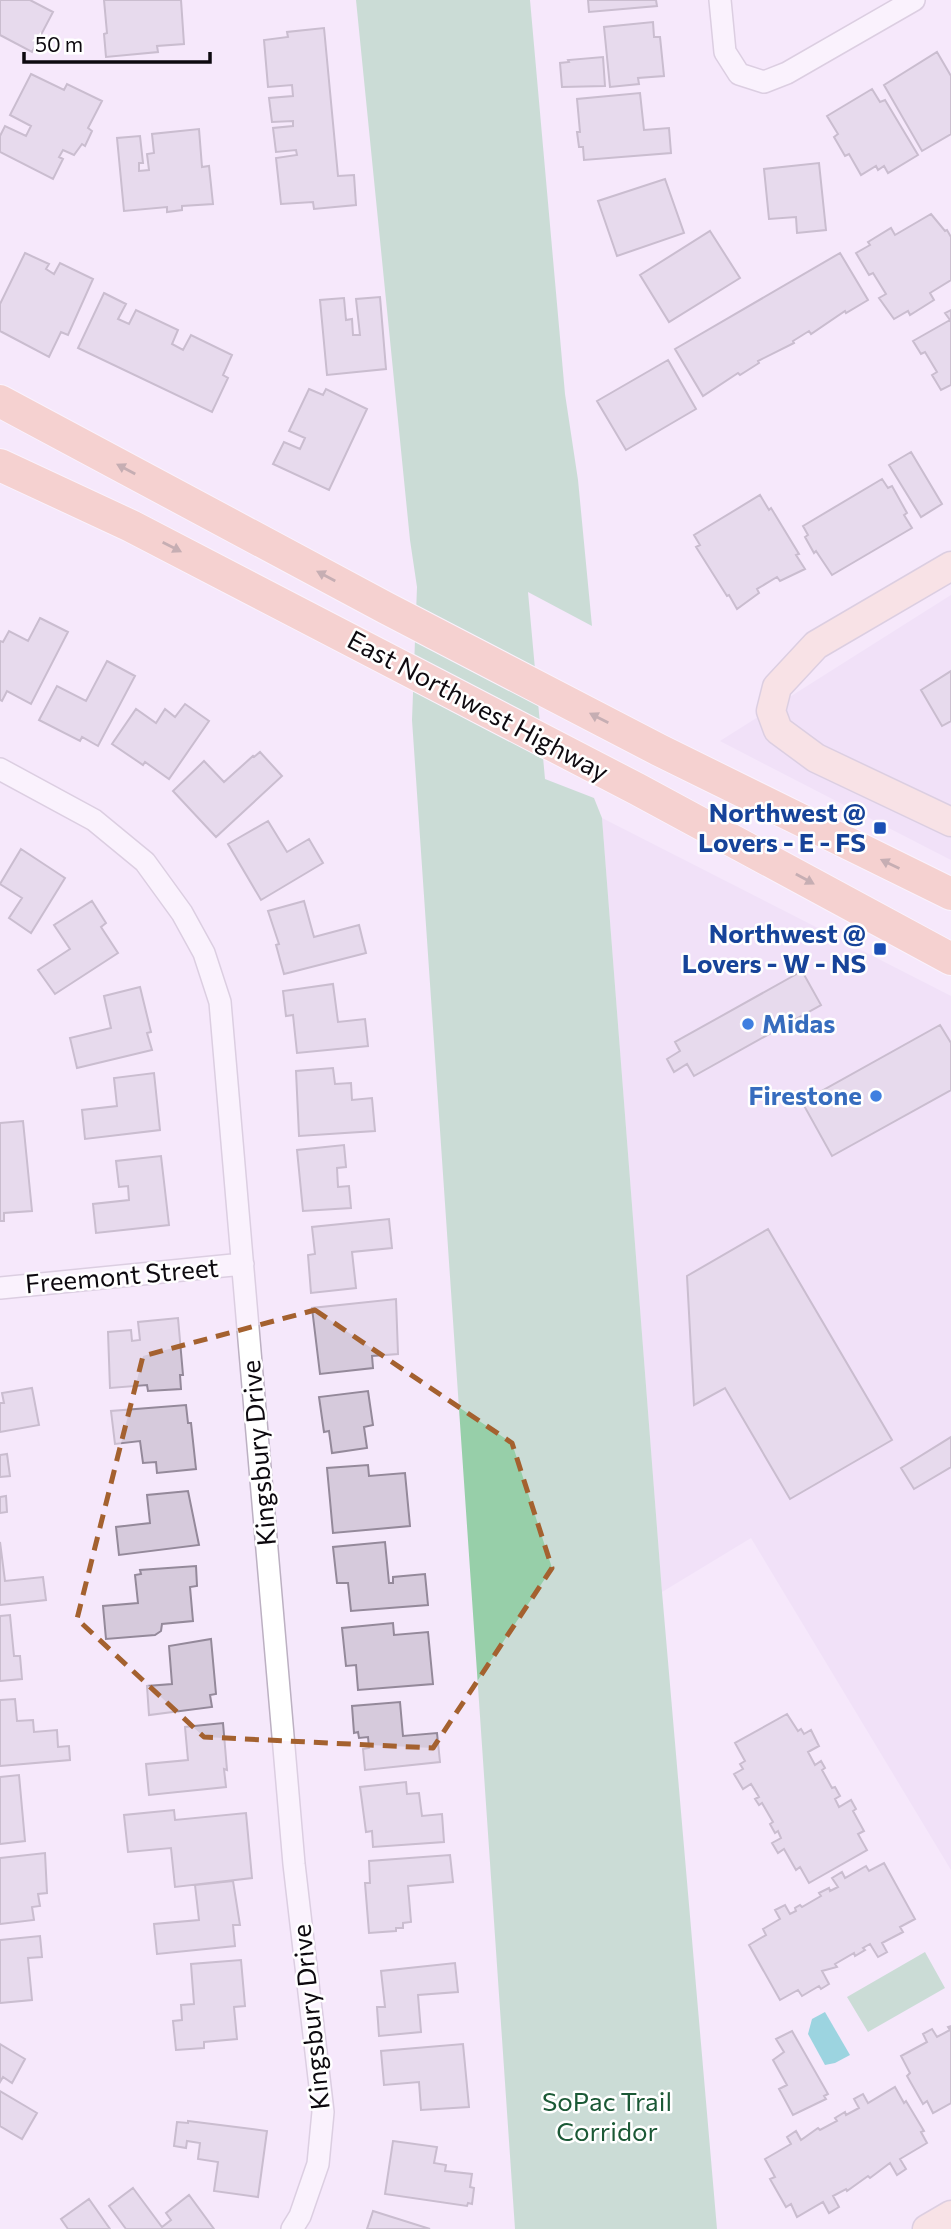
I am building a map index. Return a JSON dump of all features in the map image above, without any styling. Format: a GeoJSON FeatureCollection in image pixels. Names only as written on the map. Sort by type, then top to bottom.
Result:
{"type":"FeatureCollection","features":[{"type":"Feature","properties":{"kind":"main road","name":"East Northwest Highway"},"geometry":{"type":"LineString","coordinates":[[0,401],[386,608],[659,750],[951,894]]}},
{"type":"Feature","properties":{"kind":"main road","name":"East Northwest Highway"},"geometry":{"type":"LineString","coordinates":[[0,465],[131,526],[374,652],[637,789],[951,959]]}},
{"type":"Feature","properties":{"kind":"street"},"geometry":{"type":"LineString","coordinates":[[720,0],[725,52],[738,74],[764,82],[788,73],[914,0]]}},
{"type":"Feature","properties":{"kind":"street"},"geometry":{"type":"LineString","coordinates":[[951,566],[816,645],[777,687],[771,711],[778,730],[816,758],[951,822]]}},
{"type":"Feature","properties":{"kind":"street","name":"Kingsbury Drive"},"geometry":{"type":"LineString","coordinates":[[0,769],[94,820],[145,862],[182,913],[204,953],[220,1002],[294,1864],[323,2112],[318,2165],[300,2216],[292,2229]]}},
{"type":"Feature","properties":{"kind":"street","name":"Freemont Street"},"geometry":{"type":"LineString","coordinates":[[0,1288],[243,1264]]}},
{"type":"Feature","properties":{"kind":"street"},"geometry":{"type":"LineString","coordinates":[[927,2229],[951,2215]]}},
{"type":"Feature","properties":{"kind":"highlighted area"},"geometry":{"type":"Polygon","coordinates":[[[315,1310],[512,1443],[552,1568],[433,1748],[204,1737],[77,1619],[143,1356],[315,1310]]]}},
{"type":"Feature","properties":{"kind":"shaded area"},"geometry":{"type":"Polygon","coordinates":[[[951,595],[951,860],[720,741],[951,595]]]}},
{"type":"Feature","properties":{"kind":"shaded area"},"geometry":{"type":"Polygon","coordinates":[[[602,818],[951,996],[951,1870],[751,1538],[662,1592],[602,818]]]}},
{"type":"Feature","properties":{"kind":"green space","name":"SoPac Trail Corridor"},"geometry":{"type":"Polygon","coordinates":[[[356,0],[530,0],[565,394],[578,480],[592,626],[528,592],[545,779],[594,798],[602,818],[662,1592],[717,2229],[515,2229],[412,720],[417,587],[410,540],[356,0]]]}},
{"type":"Feature","properties":{"kind":"green space"},"geometry":{"type":"Polygon","coordinates":[[[925,1952],[945,1988],[868,2032],[847,1997],[925,1952]]]}},
{"type":"Feature","properties":{"kind":"water"},"geometry":{"type":"Polygon","coordinates":[[[825,2012],[850,2055],[825,2065],[808,2034],[812,2019],[825,2012]]]}},
{"type":"Feature","properties":{"kind":"building"},"geometry":{"type":"Polygon","coordinates":[[[0,0],[30,0],[53,12],[32,52],[0,35],[0,0]]]}},
{"type":"Feature","properties":{"kind":"building"},"geometry":{"type":"Polygon","coordinates":[[[104,0],[181,0],[184,44],[157,46],[158,52],[106,57],[104,0]]]}},
{"type":"Feature","properties":{"kind":"building"},"geometry":{"type":"Polygon","coordinates":[[[588,0],[656,0],[657,6],[589,12],[588,0]]]}},
{"type":"Feature","properties":{"kind":"building"},"geometry":{"type":"Polygon","coordinates":[[[653,22],[654,37],[660,37],[664,76],[638,78],[639,84],[610,87],[604,27],[653,22]]]}},
{"type":"Feature","properties":{"kind":"building"},"geometry":{"type":"Polygon","coordinates":[[[324,28],[338,176],[354,175],[356,205],[314,209],[313,202],[281,204],[276,158],[297,155],[296,150],[276,152],[273,128],[293,126],[293,121],[272,122],[269,98],[293,96],[292,85],[268,87],[264,40],[288,37],[287,32],[324,28]]]}},
{"type":"Feature","properties":{"kind":"building"},"geometry":{"type":"Polygon","coordinates":[[[937,52],[951,76],[951,134],[922,151],[884,85],[937,52]]]}},
{"type":"Feature","properties":{"kind":"building"},"geometry":{"type":"Polygon","coordinates":[[[603,57],[605,86],[562,87],[560,63],[603,57]]]}},
{"type":"Feature","properties":{"kind":"building"},"geometry":{"type":"Polygon","coordinates":[[[31,74],[64,90],[67,84],[102,101],[88,128],[92,131],[85,146],[82,144],[74,155],[63,150],[59,157],[63,159],[53,179],[0,152],[0,136],[5,126],[26,136],[31,126],[10,115],[31,74]]]}},
{"type":"Feature","properties":{"kind":"building"},"geometry":{"type":"Polygon","coordinates":[[[872,89],[880,102],[885,100],[918,155],[888,173],[884,166],[878,170],[876,166],[861,175],[849,154],[845,156],[834,137],[838,134],[827,116],[872,89]]]}},
{"type":"Feature","properties":{"kind":"building"},"geometry":{"type":"Polygon","coordinates":[[[640,93],[644,130],[669,128],[671,153],[584,160],[583,147],[579,147],[577,132],[580,132],[577,99],[640,93]]]}},
{"type":"Feature","properties":{"kind":"building"},"geometry":{"type":"Polygon","coordinates":[[[199,129],[202,167],[209,166],[213,204],[182,206],[182,210],[167,212],[167,207],[124,211],[117,138],[140,136],[143,163],[139,163],[139,171],[149,170],[147,154],[154,153],[152,134],[199,129]]]}},
{"type":"Feature","properties":{"kind":"building"},"geometry":{"type":"Polygon","coordinates":[[[819,163],[826,230],[797,233],[796,217],[769,219],[764,169],[819,163]]]}},
{"type":"Feature","properties":{"kind":"building"},"geometry":{"type":"Polygon","coordinates":[[[665,179],[684,233],[617,256],[598,201],[665,179]]]}},
{"type":"Feature","properties":{"kind":"building"},"geometry":{"type":"Polygon","coordinates":[[[931,214],[951,237],[951,280],[930,293],[934,300],[910,315],[908,311],[894,319],[879,298],[886,294],[873,273],[869,275],[856,253],[891,228],[895,235],[931,214]]]}},
{"type":"Feature","properties":{"kind":"building"},"geometry":{"type":"Polygon","coordinates":[[[710,231],[740,278],[669,322],[640,275],[710,231]]]}},
{"type":"Feature","properties":{"kind":"building"},"geometry":{"type":"Polygon","coordinates":[[[25,253],[49,264],[46,269],[54,274],[60,263],[93,279],[68,335],[61,332],[49,357],[0,331],[0,304],[25,253]]]}},
{"type":"Feature","properties":{"kind":"building"},"geometry":{"type":"Polygon","coordinates":[[[840,253],[868,300],[846,313],[845,311],[811,334],[809,331],[793,341],[794,343],[758,361],[759,363],[703,396],[675,349],[840,253]]]}},
{"type":"Feature","properties":{"kind":"building"},"geometry":{"type":"Polygon","coordinates":[[[104,293],[126,304],[118,319],[129,324],[136,310],[178,330],[172,344],[183,350],[191,335],[232,355],[223,375],[228,378],[212,412],[78,348],[104,293]]]}},
{"type":"Feature","properties":{"kind":"building"},"geometry":{"type":"Polygon","coordinates":[[[380,297],[386,369],[327,375],[320,300],[344,298],[346,320],[352,319],[353,335],[360,335],[356,299],[380,297]]]}},
{"type":"Feature","properties":{"kind":"building"},"geometry":{"type":"Polygon","coordinates":[[[951,310],[951,385],[941,390],[932,375],[937,372],[925,352],[921,354],[913,341],[950,320],[945,313],[951,310]]]}},
{"type":"Feature","properties":{"kind":"building"},"geometry":{"type":"Polygon","coordinates":[[[668,360],[696,409],[626,450],[597,401],[668,360]]]}},
{"type":"Feature","properties":{"kind":"building"},"geometry":{"type":"Polygon","coordinates":[[[309,389],[323,395],[326,389],[367,409],[329,490],[273,464],[284,442],[300,449],[305,438],[289,431],[309,389]]]}},
{"type":"Feature","properties":{"kind":"building"},"geometry":{"type":"Polygon","coordinates":[[[911,452],[942,504],[921,517],[889,465],[911,452]]]}},
{"type":"Feature","properties":{"kind":"building"},"geometry":{"type":"Polygon","coordinates":[[[882,479],[888,488],[892,486],[912,528],[832,575],[816,551],[814,553],[805,537],[808,535],[803,526],[882,479]]]}},
{"type":"Feature","properties":{"kind":"building"},"geometry":{"type":"Polygon","coordinates":[[[760,495],[799,554],[796,555],[805,569],[780,581],[777,577],[757,589],[759,593],[737,609],[696,547],[700,545],[694,535],[760,495]]]}},
{"type":"Feature","properties":{"kind":"building"},"geometry":{"type":"Polygon","coordinates":[[[40,618],[68,632],[31,704],[7,691],[2,701],[0,641],[3,642],[9,631],[28,641],[40,618]]]}},
{"type":"Feature","properties":{"kind":"building"},"geometry":{"type":"Polygon","coordinates":[[[107,661],[135,676],[98,746],[82,737],[80,741],[39,720],[57,686],[86,701],[107,661]]]}},
{"type":"Feature","properties":{"kind":"building"},"geometry":{"type":"Polygon","coordinates":[[[951,671],[951,721],[942,726],[921,690],[951,671]]]}},
{"type":"Feature","properties":{"kind":"building"},"geometry":{"type":"Polygon","coordinates":[[[185,704],[209,721],[169,779],[112,744],[136,709],[156,723],[165,709],[175,717],[185,704]]]}},
{"type":"Feature","properties":{"kind":"building"},"geometry":{"type":"Polygon","coordinates":[[[260,752],[282,776],[216,837],[173,791],[204,761],[224,782],[260,752]]]}},
{"type":"Feature","properties":{"kind":"building"},"geometry":{"type":"Polygon","coordinates":[[[268,821],[287,852],[309,839],[323,863],[261,900],[228,844],[268,821]]]}},
{"type":"Feature","properties":{"kind":"building"},"geometry":{"type":"Polygon","coordinates":[[[21,849],[65,878],[31,933],[9,918],[22,898],[0,884],[21,849]]]}},
{"type":"Feature","properties":{"kind":"building"},"geometry":{"type":"Polygon","coordinates":[[[92,901],[106,923],[101,927],[118,953],[55,994],[38,970],[70,949],[54,925],[92,901]]]}},
{"type":"Feature","properties":{"kind":"building"},"geometry":{"type":"Polygon","coordinates":[[[304,901],[314,937],[359,925],[366,953],[284,974],[276,945],[279,944],[268,911],[304,901]]]}},
{"type":"Feature","properties":{"kind":"building","name":"Midas"},"geometry":{"type":"Polygon","coordinates":[[[802,971],[821,1005],[694,1076],[687,1064],[674,1072],[667,1059],[680,1051],[675,1042],[802,971]]]}},
{"type":"Feature","properties":{"kind":"building"},"geometry":{"type":"Polygon","coordinates":[[[333,984],[338,1022],[365,1019],[368,1046],[297,1053],[293,1015],[286,1016],[283,991],[333,984]]]}},
{"type":"Feature","properties":{"kind":"building"},"geometry":{"type":"Polygon","coordinates":[[[140,987],[151,1032],[147,1033],[152,1050],[77,1068],[70,1038],[111,1028],[104,996],[140,987]]]}},
{"type":"Feature","properties":{"kind":"building","name":"Firestone"},"geometry":{"type":"Polygon","coordinates":[[[940,1025],[951,1043],[951,1090],[832,1156],[802,1102],[940,1025]]]}},
{"type":"Feature","properties":{"kind":"building"},"geometry":{"type":"Polygon","coordinates":[[[333,1068],[335,1084],[351,1083],[352,1100],[372,1098],[375,1131],[299,1136],[296,1071],[333,1068]]]}},
{"type":"Feature","properties":{"kind":"building"},"geometry":{"type":"Polygon","coordinates":[[[154,1073],[160,1130],[85,1139],[82,1110],[117,1106],[114,1078],[154,1073]]]}},
{"type":"Feature","properties":{"kind":"building"},"geometry":{"type":"Polygon","coordinates":[[[23,1121],[32,1211],[4,1213],[4,1221],[0,1221],[0,1123],[23,1121]]]}},
{"type":"Feature","properties":{"kind":"building"},"geometry":{"type":"Polygon","coordinates":[[[344,1145],[346,1167],[337,1168],[338,1187],[349,1186],[351,1208],[303,1211],[297,1150],[344,1145]]]}},
{"type":"Feature","properties":{"kind":"building"},"geometry":{"type":"Polygon","coordinates":[[[161,1156],[169,1225],[96,1233],[93,1204],[129,1200],[128,1186],[119,1187],[116,1161],[161,1156]]]}},
{"type":"Feature","properties":{"kind":"building"},"geometry":{"type":"Polygon","coordinates":[[[389,1219],[392,1248],[352,1252],[356,1288],[311,1293],[308,1255],[315,1254],[312,1227],[389,1219]]]}},
{"type":"Feature","properties":{"kind":"building"},"geometry":{"type":"Polygon","coordinates":[[[768,1229],[892,1440],[790,1499],[725,1388],[694,1405],[687,1276],[768,1229]]]}},
{"type":"Feature","properties":{"kind":"building"},"geometry":{"type":"Polygon","coordinates":[[[396,1299],[398,1354],[372,1356],[373,1368],[320,1374],[312,1308],[396,1299]]]}},
{"type":"Feature","properties":{"kind":"building"},"geometry":{"type":"Polygon","coordinates":[[[178,1318],[183,1375],[180,1375],[181,1389],[148,1391],[147,1385],[110,1388],[108,1332],[131,1330],[132,1341],[140,1340],[138,1322],[178,1318]]]}},
{"type":"Feature","properties":{"kind":"building"},"geometry":{"type":"Polygon","coordinates":[[[32,1388],[39,1425],[0,1432],[0,1403],[4,1403],[2,1393],[32,1388]]]}},
{"type":"Feature","properties":{"kind":"building"},"geometry":{"type":"Polygon","coordinates":[[[368,1391],[373,1425],[364,1427],[367,1448],[332,1453],[329,1431],[324,1432],[319,1397],[368,1391]]]}},
{"type":"Feature","properties":{"kind":"building"},"geometry":{"type":"Polygon","coordinates":[[[186,1405],[188,1423],[191,1423],[196,1469],[157,1473],[156,1462],[143,1463],[140,1441],[115,1444],[111,1411],[186,1405]]]}},
{"type":"Feature","properties":{"kind":"building"},"geometry":{"type":"Polygon","coordinates":[[[951,1437],[951,1467],[914,1489],[901,1468],[951,1437]]]}},
{"type":"Feature","properties":{"kind":"building"},"geometry":{"type":"Polygon","coordinates":[[[7,1454],[10,1476],[0,1477],[0,1455],[7,1454]]]}},
{"type":"Feature","properties":{"kind":"building"},"geometry":{"type":"Polygon","coordinates":[[[368,1465],[369,1476],[405,1473],[410,1526],[333,1533],[327,1468],[368,1465]]]}},
{"type":"Feature","properties":{"kind":"building"},"geometry":{"type":"Polygon","coordinates":[[[188,1491],[199,1545],[119,1555],[116,1527],[150,1523],[147,1495],[188,1491]]]}},
{"type":"Feature","properties":{"kind":"building"},"geometry":{"type":"Polygon","coordinates":[[[6,1496],[7,1512],[0,1513],[0,1497],[6,1496]]]}},
{"type":"Feature","properties":{"kind":"building"},"geometry":{"type":"Polygon","coordinates":[[[0,1542],[5,1581],[43,1577],[46,1600],[0,1605],[0,1542]]]}},
{"type":"Feature","properties":{"kind":"building"},"geometry":{"type":"Polygon","coordinates":[[[385,1542],[389,1583],[393,1583],[393,1577],[425,1574],[428,1605],[351,1611],[348,1583],[337,1583],[333,1547],[385,1542]]]}},
{"type":"Feature","properties":{"kind":"building"},"geometry":{"type":"Polygon","coordinates":[[[196,1566],[197,1586],[190,1587],[193,1621],[162,1624],[161,1631],[155,1635],[106,1639],[103,1606],[138,1603],[135,1575],[141,1574],[140,1570],[196,1566]]]}},
{"type":"Feature","properties":{"kind":"building"},"geometry":{"type":"Polygon","coordinates":[[[10,1615],[14,1656],[20,1656],[22,1679],[0,1681],[0,1616],[10,1615]]]}},
{"type":"Feature","properties":{"kind":"building"},"geometry":{"type":"Polygon","coordinates":[[[393,1623],[394,1635],[428,1632],[433,1684],[358,1690],[356,1665],[346,1666],[342,1628],[393,1623]]]}},
{"type":"Feature","properties":{"kind":"building"},"geometry":{"type":"Polygon","coordinates":[[[211,1639],[216,1694],[210,1695],[212,1707],[149,1715],[147,1686],[172,1684],[169,1646],[211,1639]]]}},
{"type":"Feature","properties":{"kind":"building"},"geometry":{"type":"Polygon","coordinates":[[[15,1699],[17,1721],[33,1720],[34,1732],[57,1730],[58,1747],[69,1746],[70,1760],[0,1766],[0,1700],[15,1699]]]}},
{"type":"Feature","properties":{"kind":"building"},"geometry":{"type":"Polygon","coordinates":[[[400,1702],[403,1736],[437,1733],[440,1762],[365,1770],[363,1749],[369,1748],[368,1737],[359,1738],[358,1732],[354,1733],[352,1706],[400,1702]]]}},
{"type":"Feature","properties":{"kind":"building"},"geometry":{"type":"Polygon","coordinates":[[[787,1714],[798,1731],[801,1729],[804,1734],[811,1730],[819,1746],[808,1752],[815,1765],[821,1761],[825,1768],[822,1770],[840,1796],[835,1799],[839,1807],[851,1800],[856,1809],[853,1811],[864,1831],[858,1834],[867,1850],[809,1883],[800,1867],[796,1870],[784,1849],[778,1853],[772,1843],[781,1838],[770,1824],[773,1822],[762,1803],[759,1805],[755,1799],[759,1797],[751,1784],[743,1789],[734,1774],[743,1769],[740,1764],[745,1761],[735,1743],[787,1714]]]}},
{"type":"Feature","properties":{"kind":"building"},"geometry":{"type":"Polygon","coordinates":[[[223,1723],[226,1787],[149,1795],[146,1764],[188,1760],[185,1727],[223,1723]]]}},
{"type":"Feature","properties":{"kind":"building"},"geometry":{"type":"Polygon","coordinates":[[[19,1775],[25,1841],[0,1844],[0,1777],[19,1775]]]}},
{"type":"Feature","properties":{"kind":"building"},"geometry":{"type":"Polygon","coordinates":[[[406,1782],[407,1794],[419,1793],[422,1816],[442,1814],[444,1842],[373,1847],[372,1831],[366,1832],[360,1787],[406,1782]]]}},
{"type":"Feature","properties":{"kind":"building"},"geometry":{"type":"Polygon","coordinates":[[[174,1810],[175,1820],[246,1813],[252,1878],[175,1887],[171,1848],[128,1852],[124,1815],[174,1810]]]}},
{"type":"Feature","properties":{"kind":"building"},"geometry":{"type":"Polygon","coordinates":[[[45,1853],[47,1893],[38,1894],[40,1906],[32,1907],[34,1920],[0,1924],[0,1858],[45,1853]]]}},
{"type":"Feature","properties":{"kind":"building"},"geometry":{"type":"Polygon","coordinates":[[[450,1855],[453,1882],[408,1886],[411,1922],[403,1923],[403,1928],[396,1928],[396,1931],[369,1933],[365,1883],[370,1883],[369,1861],[450,1855]]]}},
{"type":"Feature","properties":{"kind":"building"},"geometry":{"type":"Polygon","coordinates":[[[884,1863],[915,1919],[900,1927],[903,1932],[882,1943],[887,1952],[878,1957],[870,1944],[855,1956],[854,1953],[835,1964],[837,1967],[822,1971],[829,1984],[821,1989],[819,1986],[802,1996],[798,1990],[780,2000],[749,1945],[766,1935],[763,1929],[780,1919],[775,1910],[785,1905],[790,1914],[800,1905],[802,1907],[821,1896],[819,1893],[838,1887],[832,1878],[842,1872],[845,1878],[866,1866],[869,1871],[884,1863]]]}},
{"type":"Feature","properties":{"kind":"building"},"geometry":{"type":"Polygon","coordinates":[[[233,1881],[240,1925],[233,1925],[235,1946],[157,1954],[154,1924],[199,1920],[195,1885],[233,1881]]]}},
{"type":"Feature","properties":{"kind":"building"},"geometry":{"type":"Polygon","coordinates":[[[40,1936],[42,1957],[28,1958],[32,2000],[0,2003],[0,1940],[40,1936]]]}},
{"type":"Feature","properties":{"kind":"building"},"geometry":{"type":"Polygon","coordinates":[[[241,1960],[245,2006],[234,2007],[237,2039],[204,2042],[204,2048],[176,2050],[173,2021],[182,2020],[181,2005],[194,2004],[191,1964],[241,1960]]]}},
{"type":"Feature","properties":{"kind":"building"},"geometry":{"type":"Polygon","coordinates":[[[455,1963],[458,1992],[418,1995],[421,2032],[379,2036],[377,2007],[385,2007],[381,1971],[455,1963]]]}},
{"type":"Feature","properties":{"kind":"building"},"geometry":{"type":"Polygon","coordinates":[[[951,2026],[951,2103],[933,2113],[927,2101],[923,2104],[907,2076],[910,2073],[901,2056],[927,2042],[923,2034],[932,2029],[937,2037],[950,2030],[948,2027],[951,2026]]]}},
{"type":"Feature","properties":{"kind":"building"},"geometry":{"type":"Polygon","coordinates":[[[792,2031],[828,2094],[824,2096],[826,2099],[793,2115],[779,2089],[787,2085],[773,2060],[784,2052],[776,2039],[792,2031]]]}},
{"type":"Feature","properties":{"kind":"building"},"geometry":{"type":"Polygon","coordinates":[[[0,2044],[25,2059],[12,2083],[3,2077],[0,2082],[0,2044]]]}},
{"type":"Feature","properties":{"kind":"building"},"geometry":{"type":"Polygon","coordinates":[[[463,2044],[469,2107],[421,2110],[419,2082],[384,2085],[381,2051],[463,2044]]]}},
{"type":"Feature","properties":{"kind":"building"},"geometry":{"type":"Polygon","coordinates":[[[895,2087],[924,2131],[921,2132],[927,2143],[900,2159],[906,2169],[897,2175],[890,2163],[870,2178],[868,2176],[847,2191],[846,2189],[833,2196],[839,2207],[829,2213],[823,2202],[797,2217],[791,2204],[786,2207],[770,2179],[775,2177],[765,2159],[791,2144],[787,2137],[796,2131],[801,2140],[818,2128],[820,2130],[837,2121],[835,2118],[845,2112],[846,2115],[859,2108],[854,2099],[863,2094],[868,2103],[895,2087]]]}},
{"type":"Feature","properties":{"kind":"building"},"geometry":{"type":"Polygon","coordinates":[[[0,2091],[37,2113],[22,2139],[0,2126],[0,2091]]]}},
{"type":"Feature","properties":{"kind":"building"},"geometry":{"type":"Polygon","coordinates":[[[177,2122],[267,2131],[258,2197],[214,2191],[218,2162],[198,2159],[200,2143],[187,2141],[186,2148],[174,2146],[177,2122]]]}},
{"type":"Feature","properties":{"kind":"building"},"geometry":{"type":"Polygon","coordinates":[[[393,2141],[437,2147],[434,2163],[446,2165],[445,2171],[472,2174],[472,2204],[468,2203],[467,2206],[385,2194],[393,2141]]]}},
{"type":"Feature","properties":{"kind":"building"},"geometry":{"type":"Polygon","coordinates":[[[133,2188],[162,2227],[171,2220],[166,2213],[189,2195],[214,2229],[126,2229],[109,2206],[133,2188]]]}},
{"type":"Feature","properties":{"kind":"building"},"geometry":{"type":"Polygon","coordinates":[[[89,2199],[110,2229],[68,2229],[61,2219],[89,2199]]]}},
{"type":"Feature","properties":{"kind":"building"},"geometry":{"type":"Polygon","coordinates":[[[373,2211],[430,2229],[367,2229],[373,2211]]]}},
{"type":"Feature","properties":{"kind":"place","name":"Northwest @ Lovers - E - FS"},"geometry":{"type":"Point","coordinates":[880,828]}},
{"type":"Feature","properties":{"kind":"place","name":"Northwest @ Lovers - W - NS"},"geometry":{"type":"Point","coordinates":[880,949]}},
{"type":"Feature","properties":{"kind":"place","name":"Midas"},"geometry":{"type":"Point","coordinates":[748,1024]}},
{"type":"Feature","properties":{"kind":"place","name":"Firestone"},"geometry":{"type":"Point","coordinates":[876,1096]}}]}
